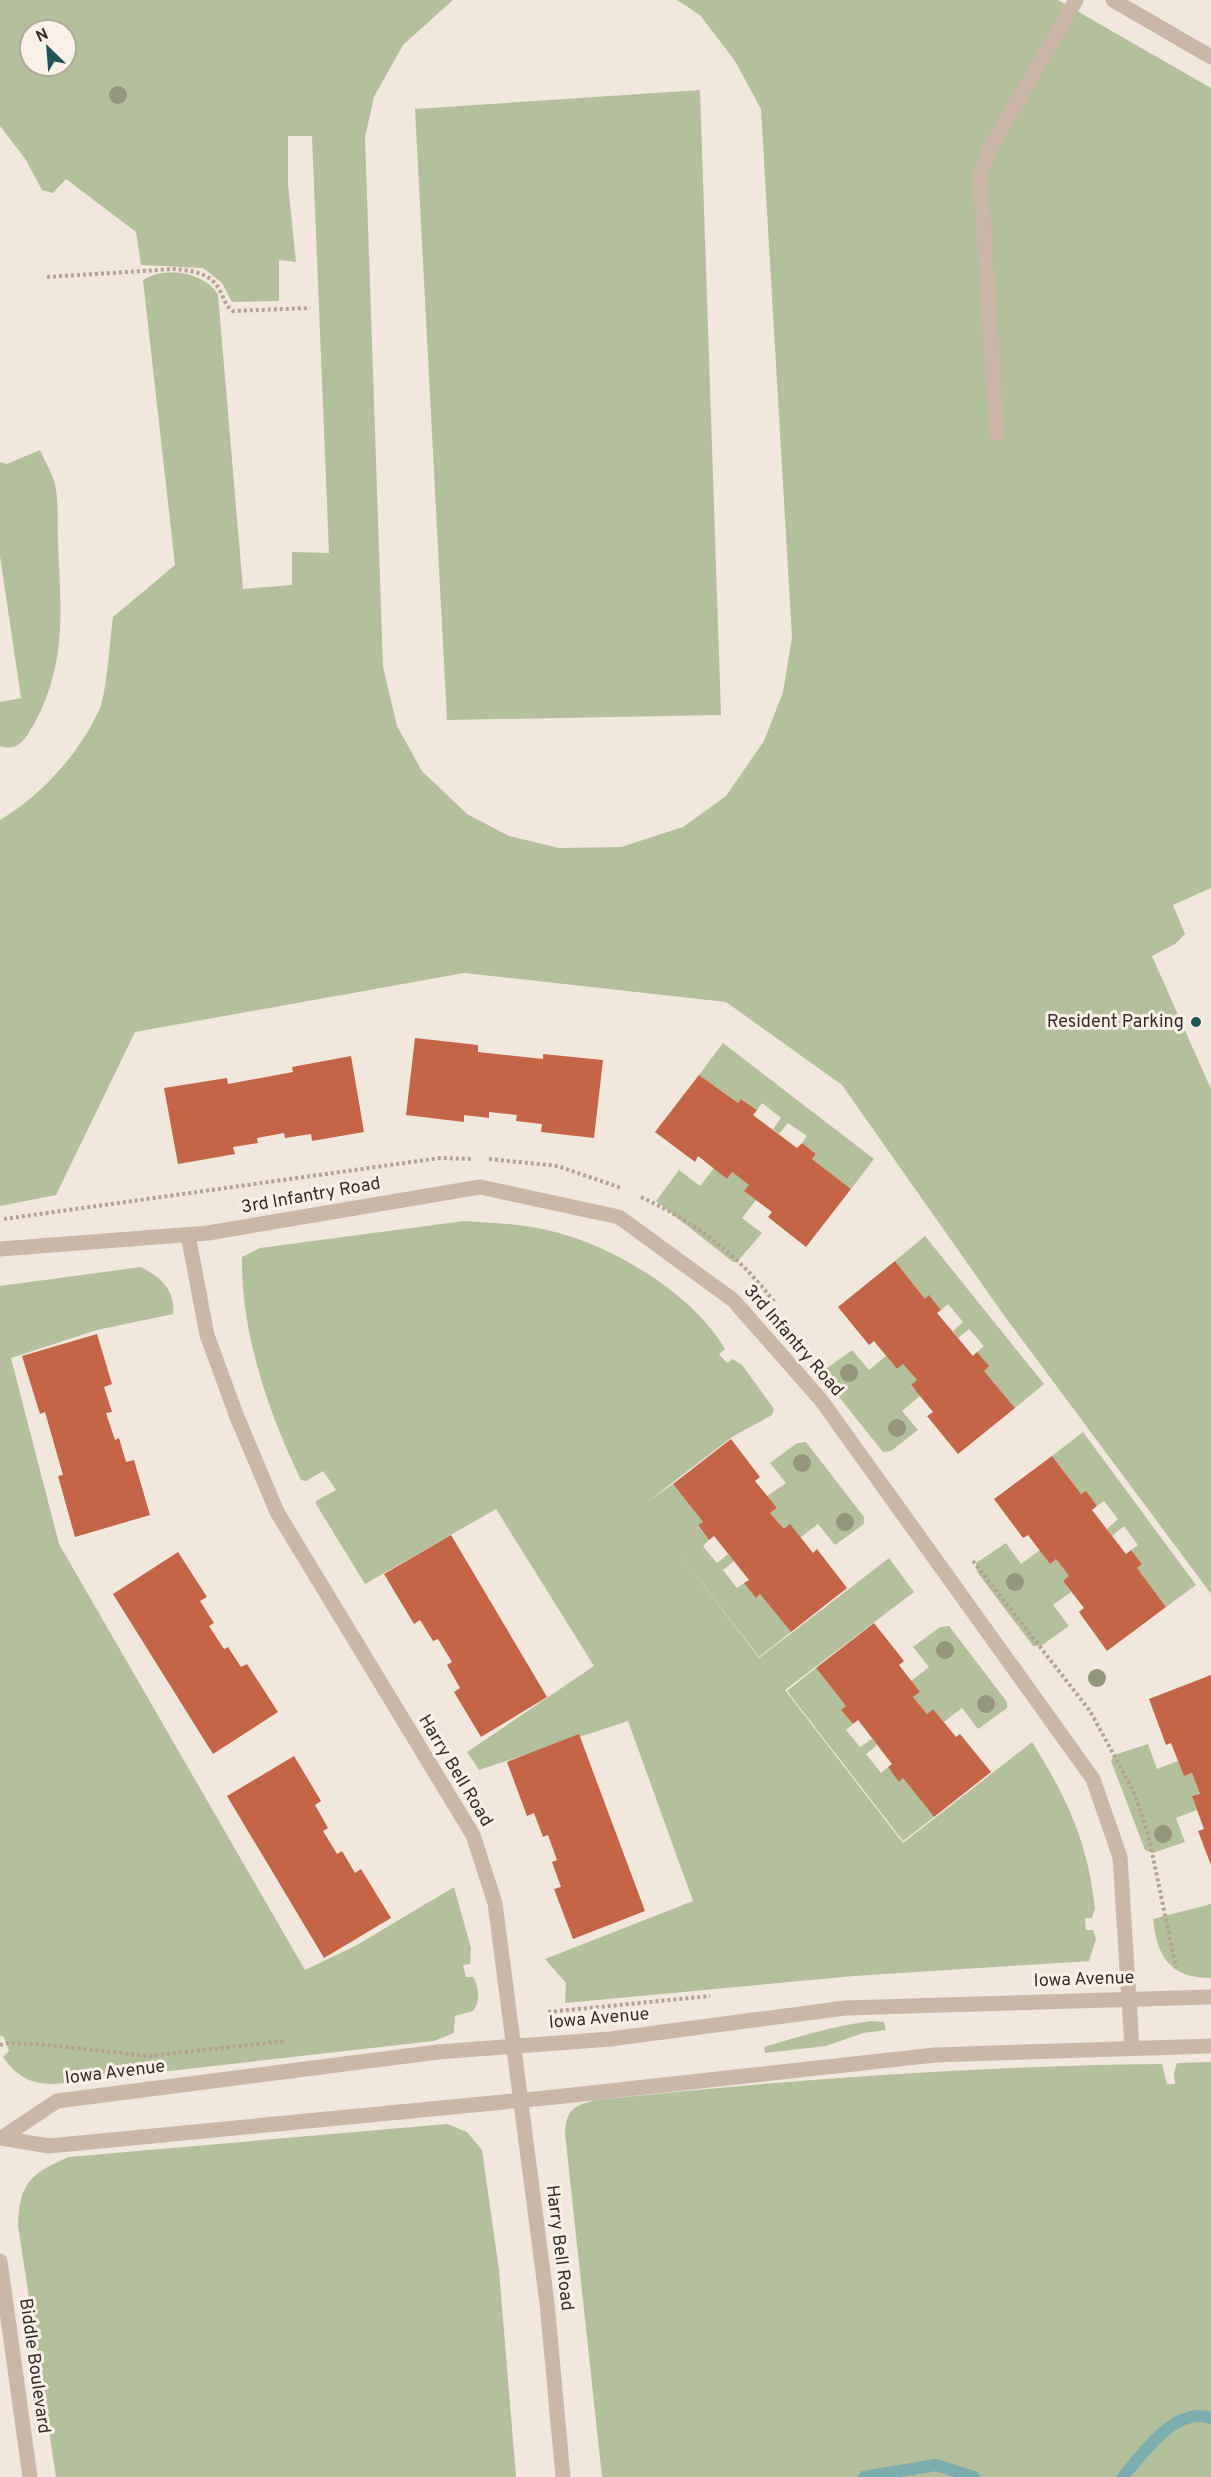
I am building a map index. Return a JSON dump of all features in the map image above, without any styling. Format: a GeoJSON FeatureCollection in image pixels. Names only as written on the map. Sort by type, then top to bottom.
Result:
{"type":"FeatureCollection","features":[{"type":"Feature","properties":{"kind":"street"},"geometry":{"type":"LineString","coordinates":[[997,434],[980,175],[989,150],[1076,0]]}},
{"type":"Feature","properties":{"kind":"street"},"geometry":{"type":"LineString","coordinates":[[1113,0],[1211,57]]}},
{"type":"Feature","properties":{"kind":"street","name":"3rd Infantry Road"},"geometry":{"type":"LineString","coordinates":[[0,1249],[188,1235],[480,1187],[619,1217],[733,1300],[821,1400],[1093,1779],[1120,1857],[1131,1998],[1132,2048]]}},
{"type":"Feature","properties":{"kind":"street","name":"Harry Bell Road"},"geometry":{"type":"LineString","coordinates":[[188,1235],[207,1335],[237,1417],[277,1512],[473,1835],[495,1903],[547,2303],[563,2477]]}},
{"type":"Feature","properties":{"kind":"street","name":"Iowa Avenue"},"geometry":{"type":"LineString","coordinates":[[2,2138],[57,2101],[427,2053],[610,2039],[845,2008],[1211,1997]]}},
{"type":"Feature","properties":{"kind":"street","name":"Iowa Avenue"},"geometry":{"type":"LineString","coordinates":[[2,2138],[49,2146],[520,2100],[935,2055],[1211,2046]]}},
{"type":"Feature","properties":{"kind":"street","name":"Biddle Boulevard"},"geometry":{"type":"LineString","coordinates":[[0,2261],[30,2477]]}},
{"type":"Feature","properties":{"kind":"path"},"geometry":{"type":"LineString","coordinates":[[47,277],[174,269],[193,271],[207,276],[216,284],[227,307],[233,311],[310,308]]}},
{"type":"Feature","properties":{"kind":"path"},"geometry":{"type":"LineString","coordinates":[[0,1219],[440,1158],[494,1159],[558,1166],[605,1180],[626,1190]]}},
{"type":"Feature","properties":{"kind":"path"},"geometry":{"type":"LineString","coordinates":[[636,1195],[679,1215],[719,1244],[754,1275],[780,1310]]}},
{"type":"Feature","properties":{"kind":"path"},"geometry":{"type":"LineString","coordinates":[[971,1558],[1090,1712],[1108,1740],[1134,1792],[1148,1833],[1176,1968]]}},
{"type":"Feature","properties":{"kind":"path"},"geometry":{"type":"LineString","coordinates":[[0,2045],[26,2043],[149,2056],[289,2041]]}},
{"type":"Feature","properties":{"kind":"green space"},"geometry":{"type":"Polygon","coordinates":[[[0,0],[453,0],[403,45],[374,97],[365,137],[383,667],[397,726],[422,771],[467,814],[509,836],[559,848],[621,847],[683,827],[726,796],[764,741],[783,692],[792,637],[761,109],[735,61],[700,15],[677,0],[1058,0],[1211,88],[1211,888],[1173,905],[1185,934],[1175,944],[1152,956],[1211,1089],[1211,1594],[1003,1314],[842,1085],[726,1002],[464,973],[135,1032],[56,1195],[0,1206],[0,820],[16,810],[45,785],[71,757],[82,741],[92,725],[102,700],[113,617],[175,565],[143,280],[162,273],[195,276],[212,287],[218,295],[243,589],[292,585],[292,552],[329,553],[312,136],[288,136],[288,184],[296,262],[279,260],[279,301],[232,302],[222,283],[203,268],[141,265],[136,232],[66,179],[53,193],[42,190],[26,160],[0,126],[0,0]]]}},
{"type":"Feature","properties":{"kind":"green space"},"geometry":{"type":"Polygon","coordinates":[[[700,90],[721,715],[447,720],[415,109],[700,90]]]}},
{"type":"Feature","properties":{"kind":"green space"},"geometry":{"type":"Polygon","coordinates":[[[40,450],[56,491],[60,636],[52,680],[45,702],[21,743],[7,747],[0,746],[0,702],[21,698],[0,556],[0,462],[7,464],[40,450]]]}},
{"type":"Feature","properties":{"kind":"green space"},"geometry":{"type":"Polygon","coordinates":[[[723,1043],[874,1159],[851,1189],[812,1159],[816,1154],[802,1143],[807,1136],[788,1123],[779,1134],[773,1129],[781,1118],[762,1103],[757,1110],[742,1099],[738,1103],[699,1075],[723,1043]]]}},
{"type":"Feature","properties":{"kind":"green space"},"geometry":{"type":"Polygon","coordinates":[[[714,1168],[727,1179],[732,1172],[749,1185],[745,1192],[756,1200],[742,1218],[762,1233],[737,1262],[733,1262],[656,1201],[679,1170],[700,1186],[714,1168]]]}},
{"type":"Feature","properties":{"kind":"green space"},"geometry":{"type":"Polygon","coordinates":[[[464,1221],[544,1229],[578,1239],[627,1261],[673,1292],[694,1310],[725,1349],[719,1354],[727,1363],[733,1359],[742,1365],[774,1409],[772,1415],[732,1437],[647,1502],[673,1484],[703,1522],[698,1526],[709,1540],[703,1546],[717,1563],[728,1554],[734,1561],[723,1570],[737,1588],[744,1583],[756,1597],[760,1594],[791,1632],[759,1657],[668,1539],[759,1658],[889,1558],[914,1592],[785,1690],[903,1843],[1032,1742],[1056,1782],[1074,1821],[1087,1863],[1095,1909],[1092,1918],[1085,1918],[1086,1930],[1093,1930],[1096,1939],[1089,1961],[854,1976],[565,2003],[566,1983],[545,1959],[693,1901],[628,1721],[479,1770],[467,1752],[594,1666],[496,1509],[365,1584],[316,1504],[316,1501],[336,1490],[323,1471],[306,1481],[301,1480],[289,1454],[259,1372],[246,1314],[242,1257],[260,1248],[464,1221]]]}},
{"type":"Feature","properties":{"kind":"green space"},"geometry":{"type":"Polygon","coordinates":[[[925,1236],[1044,1384],[1015,1408],[984,1371],[977,1352],[984,1346],[969,1329],[958,1338],[953,1331],[963,1322],[948,1304],[941,1310],[930,1296],[925,1299],[895,1261],[925,1236]]]}},
{"type":"Feature","properties":{"kind":"green space"},"geometry":{"type":"Polygon","coordinates":[[[141,1267],[165,1285],[172,1298],[173,1314],[97,1330],[11,1358],[59,1544],[305,1970],[357,1945],[454,1887],[471,1948],[470,1964],[463,1965],[466,1977],[473,1977],[475,1981],[478,1998],[473,2011],[455,2016],[454,2033],[434,2041],[54,2084],[38,2083],[25,2078],[14,2070],[3,2057],[9,2051],[4,2037],[0,2036],[0,1286],[141,1267]]]}},
{"type":"Feature","properties":{"kind":"green space"},"geometry":{"type":"Polygon","coordinates":[[[852,1350],[869,1370],[886,1356],[897,1369],[903,1364],[917,1380],[911,1386],[920,1396],[902,1411],[918,1430],[891,1451],[883,1452],[823,1377],[823,1371],[852,1350]]]}},
{"type":"Feature","properties":{"kind":"green space"},"geometry":{"type":"Polygon","coordinates":[[[1083,1432],[1196,1585],[1166,1607],[1137,1568],[1142,1564],[1131,1550],[1138,1545],[1124,1526],[1112,1536],[1107,1529],[1118,1519],[1104,1501],[1097,1506],[1081,1494],[1052,1456],[1083,1432]]]}},
{"type":"Feature","properties":{"kind":"green space"},"geometry":{"type":"Polygon","coordinates":[[[806,1442],[864,1517],[864,1524],[835,1545],[818,1524],[800,1538],[784,1529],[770,1513],[777,1508],[767,1496],[786,1483],[770,1463],[797,1443],[806,1442]]]}},
{"type":"Feature","properties":{"kind":"green space"},"geometry":{"type":"Polygon","coordinates":[[[1006,1543],[1021,1564],[1040,1550],[1050,1564],[1056,1559],[1069,1576],[1063,1581],[1071,1592],[1053,1605],[1069,1626],[1041,1646],[1033,1646],[977,1572],[976,1563],[1006,1543]]]}},
{"type":"Feature","properties":{"kind":"green space"},"geometry":{"type":"Polygon","coordinates":[[[949,1626],[1007,1702],[1007,1708],[978,1729],[962,1708],[944,1722],[933,1709],[927,1714],[913,1697],[920,1692],[911,1681],[929,1667],[913,1647],[940,1627],[949,1626]]]}},
{"type":"Feature","properties":{"kind":"green space"},"geometry":{"type":"Polygon","coordinates":[[[816,1668],[846,1706],[841,1710],[853,1724],[846,1730],[860,1747],[872,1739],[877,1745],[866,1754],[881,1773],[888,1767],[899,1781],[903,1778],[934,1817],[903,1841],[787,1691],[816,1668]]]}},
{"type":"Feature","properties":{"kind":"green space"},"geometry":{"type":"Polygon","coordinates":[[[1148,1744],[1157,1769],[1178,1761],[1184,1776],[1192,1773],[1200,1794],[1192,1796],[1197,1810],[1176,1818],[1185,1842],[1153,1853],[1145,1850],[1111,1761],[1114,1755],[1148,1744]]]}},
{"type":"Feature","properties":{"kind":"green space"},"geometry":{"type":"Polygon","coordinates":[[[1211,1904],[1211,1978],[1185,1974],[1168,1963],[1162,1954],[1153,1919],[1211,1904]]]}},
{"type":"Feature","properties":{"kind":"green space"},"geometry":{"type":"Polygon","coordinates":[[[871,2021],[884,2022],[886,2030],[863,2033],[826,2046],[765,2053],[764,2047],[777,2043],[871,2021]]]}},
{"type":"Feature","properties":{"kind":"green space"},"geometry":{"type":"Polygon","coordinates":[[[1211,2062],[1211,2477],[602,2477],[565,2133],[567,2119],[577,2107],[596,2100],[737,2086],[879,2075],[1091,2065],[1162,2064],[1167,2084],[1175,2084],[1174,2073],[1177,2063],[1211,2062]]]}},
{"type":"Feature","properties":{"kind":"green space"},"geometry":{"type":"Polygon","coordinates":[[[447,2124],[467,2132],[482,2150],[499,2270],[516,2477],[56,2477],[18,2225],[21,2199],[36,2174],[69,2157],[447,2124]]]}},
{"type":"Feature","properties":{"kind":"building"},"geometry":{"type":"Polygon","coordinates":[[[415,1038],[478,1045],[478,1052],[543,1059],[543,1054],[603,1060],[594,1138],[541,1132],[542,1124],[516,1121],[517,1115],[489,1112],[489,1118],[464,1115],[464,1122],[406,1115],[415,1038]]]}},
{"type":"Feature","properties":{"kind":"building"},"geometry":{"type":"Polygon","coordinates":[[[351,1056],[364,1132],[312,1141],[311,1134],[285,1138],[284,1133],[257,1138],[258,1143],[233,1147],[235,1154],[178,1164],[164,1088],[227,1078],[228,1084],[293,1072],[292,1067],[351,1056]]]}},
{"type":"Feature","properties":{"kind":"building"},"geometry":{"type":"Polygon","coordinates":[[[699,1075],[738,1103],[741,1099],[757,1110],[753,1115],[797,1148],[802,1143],[816,1154],[812,1159],[851,1189],[806,1247],[768,1217],[772,1212],[744,1191],[749,1185],[732,1172],[727,1179],[698,1156],[695,1162],[655,1132],[699,1075]]]}},
{"type":"Feature","properties":{"kind":"building"},"geometry":{"type":"Polygon","coordinates":[[[895,1261],[925,1299],[929,1295],[941,1310],[937,1313],[973,1356],[977,1352],[989,1366],[984,1371],[1015,1408],[958,1454],[927,1416],[933,1412],[911,1385],[917,1380],[903,1364],[897,1369],[874,1341],[869,1345],[838,1307],[895,1261]]]}},
{"type":"Feature","properties":{"kind":"building"},"geometry":{"type":"Polygon","coordinates":[[[97,1334],[112,1384],[104,1387],[112,1412],[106,1413],[115,1440],[119,1438],[126,1462],[134,1460],[150,1515],[75,1537],[58,1476],[63,1475],[45,1412],[40,1414],[22,1356],[97,1334]]]}},
{"type":"Feature","properties":{"kind":"building"},"geometry":{"type":"Polygon","coordinates":[[[731,1439],[760,1477],[755,1481],[777,1508],[770,1513],[784,1529],[790,1524],[813,1553],[817,1549],[847,1588],[791,1632],[760,1594],[756,1598],[744,1583],[749,1580],[714,1536],[709,1540],[698,1525],[703,1522],[673,1484],[731,1439]]]}},
{"type":"Feature","properties":{"kind":"building"},"geometry":{"type":"Polygon","coordinates":[[[1052,1456],[1081,1494],[1086,1491],[1097,1506],[1092,1510],[1126,1554],[1131,1550],[1142,1564],[1137,1568],[1166,1607],[1107,1651],[1079,1612],[1084,1608],[1063,1581],[1069,1576],[1056,1559],[1050,1564],[1028,1535],[1023,1538],[994,1499],[1052,1456]]]}},
{"type":"Feature","properties":{"kind":"building"},"geometry":{"type":"Polygon","coordinates":[[[451,1535],[547,1697],[481,1737],[454,1692],[460,1688],[447,1665],[452,1662],[438,1639],[433,1641],[420,1620],[414,1624],[384,1574],[451,1535]]]}},
{"type":"Feature","properties":{"kind":"building"},"geometry":{"type":"Polygon","coordinates":[[[178,1552],[207,1597],[200,1601],[214,1623],[209,1626],[224,1649],[228,1647],[241,1667],[247,1664],[278,1712],[213,1754],[113,1594],[178,1552]]]}},
{"type":"Feature","properties":{"kind":"building"},"geometry":{"type":"Polygon","coordinates":[[[874,1623],[904,1661],[899,1665],[920,1692],[913,1697],[927,1714],[933,1709],[956,1737],[960,1734],[991,1772],[934,1817],[903,1778],[899,1782],[888,1767],[892,1764],[858,1720],[853,1724],[841,1710],[846,1706],[816,1668],[874,1623]]]}},
{"type":"Feature","properties":{"kind":"building"},"geometry":{"type":"Polygon","coordinates":[[[1211,1675],[1211,1865],[1198,1831],[1204,1829],[1192,1796],[1200,1794],[1192,1773],[1184,1776],[1171,1743],[1166,1745],[1149,1699],[1211,1675]]]}},
{"type":"Feature","properties":{"kind":"building"},"geometry":{"type":"Polygon","coordinates":[[[579,1734],[645,1911],[573,1939],[554,1889],[561,1887],[552,1862],[557,1860],[548,1835],[543,1837],[534,1813],[527,1816],[507,1762],[579,1734]]]}},
{"type":"Feature","properties":{"kind":"building"},"geometry":{"type":"Polygon","coordinates":[[[294,1756],[321,1801],[315,1805],[328,1828],[323,1831],[337,1854],[342,1851],[355,1873],[361,1869],[391,1918],[324,1958],[227,1796],[294,1756]]]}},
{"type":"Feature","properties":{"kind":"waterway"},"geometry":{"type":"LineString","coordinates":[[1123,2477],[1150,2445],[1173,2425],[1198,2416],[1211,2418]]}},
{"type":"Feature","properties":{"kind":"waterway"},"geometry":{"type":"LineString","coordinates":[[864,2477],[936,2465],[974,2477]]}},
{"type":"Feature","properties":{"kind":"place","name":"Resident Parking"},"geometry":{"type":"Point","coordinates":[1196,1022]}}]}
